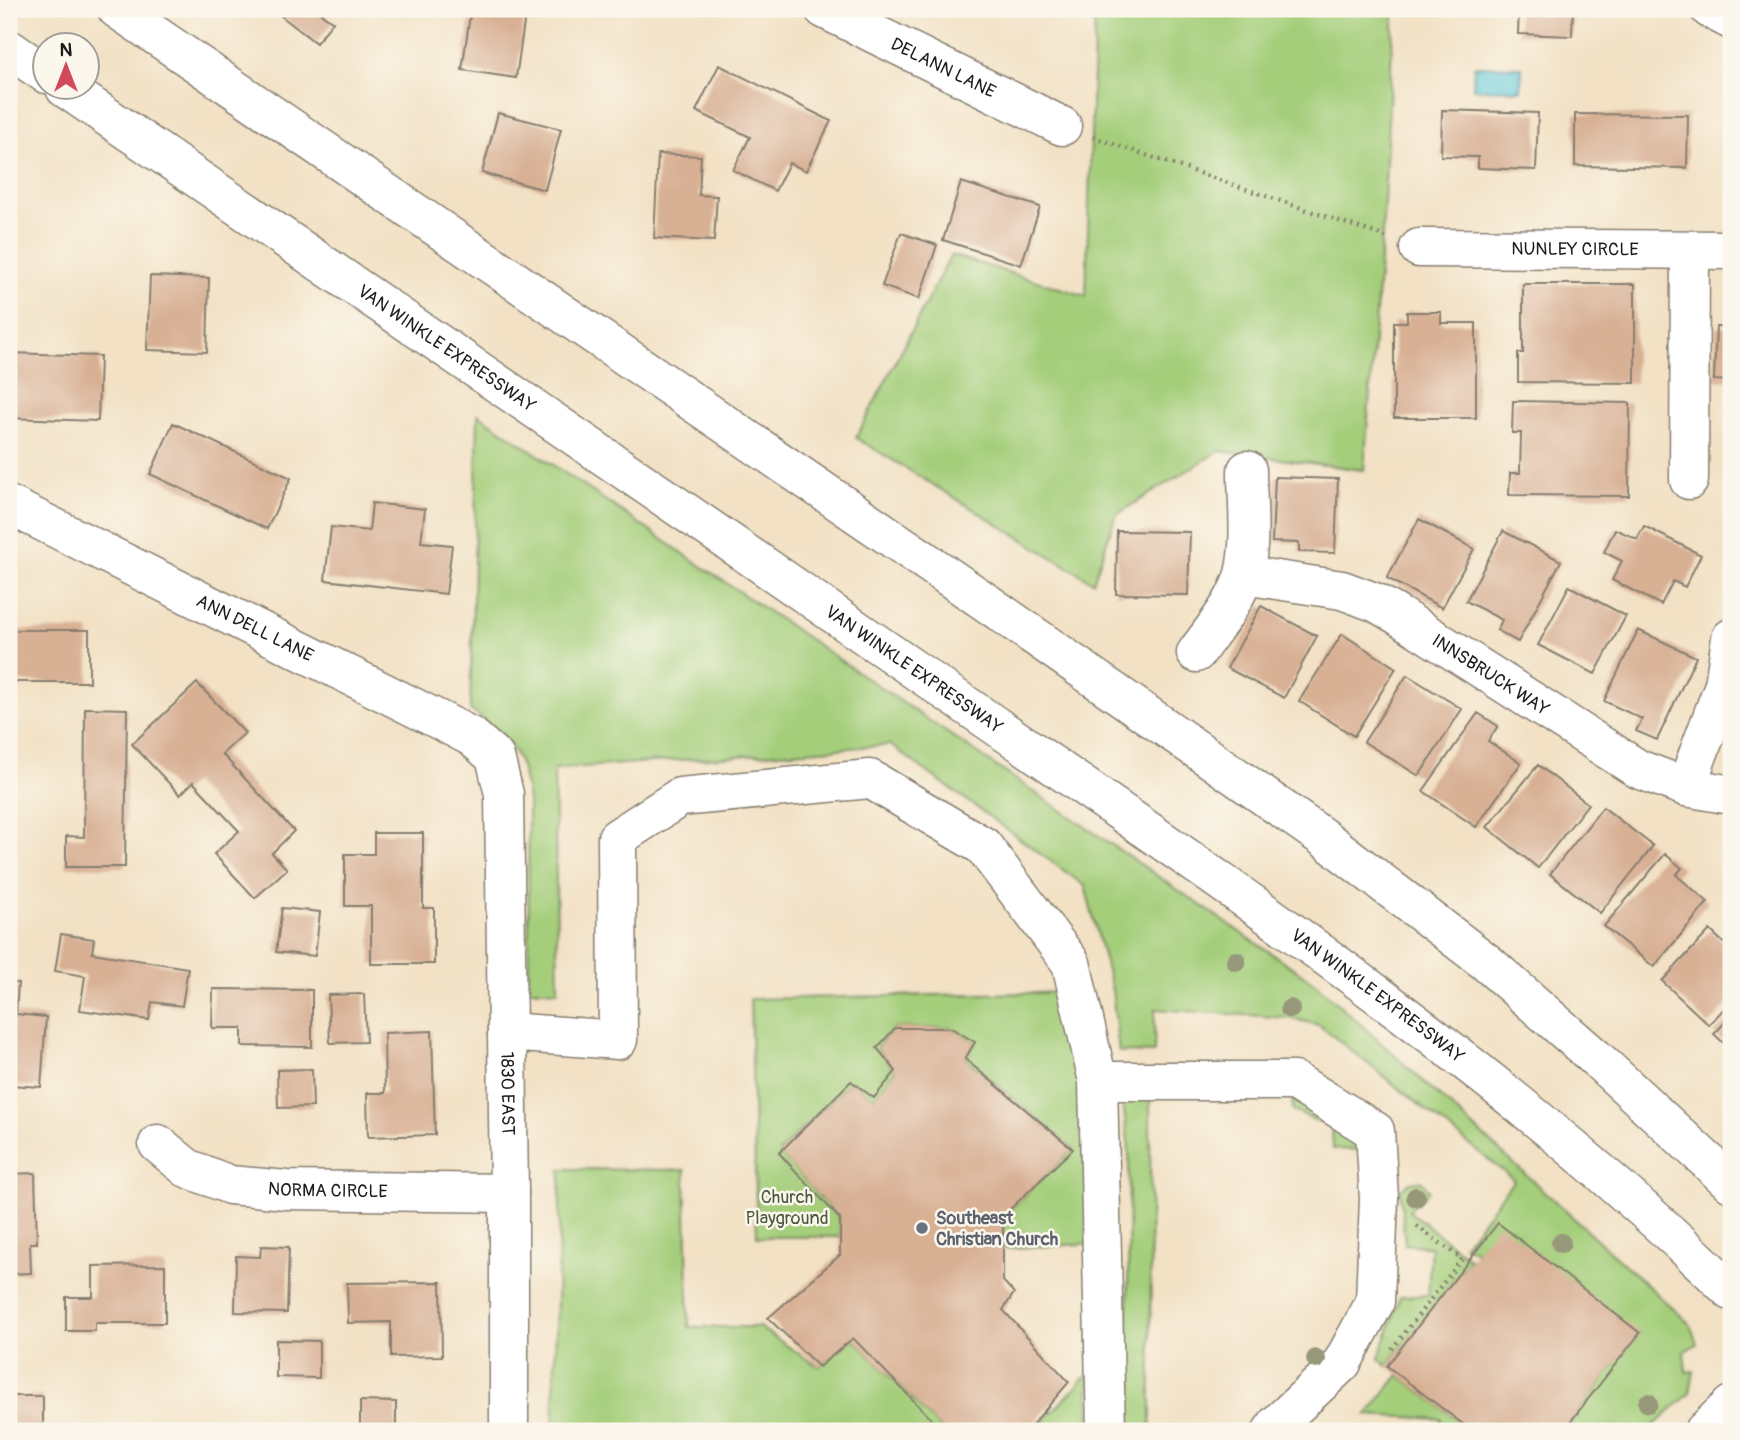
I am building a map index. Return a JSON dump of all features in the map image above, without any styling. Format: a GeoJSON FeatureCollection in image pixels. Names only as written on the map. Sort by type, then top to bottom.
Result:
{"type":"FeatureCollection","features":[{"type":"Feature","properties":{"kind":"main road"},"geometry":{"type":"LineString","coordinates":[[117,9],[976,596],[1321,836],[1486,962],[1598,1060],[1731,1183]]}},
{"type":"Feature","properties":{"kind":"main road","name":"DELANN LANE"},"geometry":{"type":"LineString","coordinates":[[824,9],[1062,126]]}},
{"type":"Feature","properties":{"kind":"main road"},"geometry":{"type":"LineString","coordinates":[[1710,9],[1731,20]]}},
{"type":"Feature","properties":{"kind":"main road"},"geometry":{"type":"LineString","coordinates":[[9,49],[32,65]]}},
{"type":"Feature","properties":{"kind":"main road","name":"VAN WINKLE EXPRESSWAY"},"geometry":{"type":"LineString","coordinates":[[86,102],[615,462],[1342,967],[1555,1132],[1677,1238],[1731,1291]]}},
{"type":"Feature","properties":{"kind":"main road","name":"NUNLEY CIRCLE"},"geometry":{"type":"LineString","coordinates":[[1419,248],[1731,250]]}},
{"type":"Feature","properties":{"kind":"main road"},"geometry":{"type":"LineString","coordinates":[[1689,480],[1690,250]]}},
{"type":"Feature","properties":{"kind":"main road"},"geometry":{"type":"LineString","coordinates":[[1196,653],[1234,597],[1244,575],[1247,545],[1247,470]]}},
{"type":"Feature","properties":{"kind":"main road","name":"ANN DELL LANE"},"geometry":{"type":"LineString","coordinates":[[9,505],[472,737],[495,757]]}},
{"type":"Feature","properties":{"kind":"main road","name":"INNSBRUCK WAY"},"geometry":{"type":"LineString","coordinates":[[1244,575],[1342,590],[1377,603],[1638,769],[1686,787],[1731,795]]}},
{"type":"Feature","properties":{"kind":"main road"},"geometry":{"type":"LineString","coordinates":[[1686,787],[1724,685],[1731,638]]}},
{"type":"Feature","properties":{"kind":"main road","name":"1830 EAST"},"geometry":{"type":"LineString","coordinates":[[495,757],[505,794],[509,1431]]}},
{"type":"Feature","properties":{"kind":"main road"},"geometry":{"type":"LineString","coordinates":[[506,1032],[618,1040],[617,838],[680,797],[870,779],[983,846],[1071,963],[1098,1081],[1106,1431]]}},
{"type":"Feature","properties":{"kind":"main road"},"geometry":{"type":"LineString","coordinates":[[1098,1081],[1294,1081],[1375,1131],[1379,1198],[1375,1303],[1342,1363],[1272,1431]]}},
{"type":"Feature","properties":{"kind":"main road","name":"NORMA CIRCLE"},"geometry":{"type":"LineString","coordinates":[[158,1144],[187,1168],[230,1185],[287,1190],[509,1193]]}},
{"type":"Feature","properties":{"kind":"main road"},"geometry":{"type":"LineString","coordinates":[[1704,1431],[1731,1405]]}},
{"type":"Feature","properties":{"kind":"path"},"geometry":{"type":"LineString","coordinates":[[1062,126],[1419,248]]}},
{"type":"Feature","properties":{"kind":"path"},"geometry":{"type":"LineString","coordinates":[[1385,1358],[1462,1259],[1412,1222]]}},
{"type":"Feature","properties":{"kind":"green space"},"geometry":{"type":"Polygon","coordinates":[[[1095,9],[1394,9],[1383,220],[1364,470],[1219,451],[1116,515],[1093,582],[856,438],[951,255],[1086,296],[1095,9]]]}},
{"type":"Feature","properties":{"kind":"green space"},"geometry":{"type":"Polygon","coordinates":[[[478,414],[1315,983],[1690,1324],[1697,1344],[1684,1352],[1686,1372],[1694,1371],[1690,1393],[1648,1431],[1563,1431],[1639,1333],[1464,1245],[1514,1180],[1319,1025],[1290,1018],[1155,1009],[1154,1053],[1119,1052],[1112,990],[1085,886],[890,745],[554,769],[558,991],[529,989],[526,786],[518,759],[505,738],[470,710],[478,414]]]}},
{"type":"Feature","properties":{"kind":"green space","name":"Church Playground"},"geometry":{"type":"Polygon","coordinates":[[[1078,992],[1097,1243],[1003,1249],[1003,1216],[1073,1149],[965,1058],[975,1042],[951,1028],[895,1028],[877,1048],[896,1071],[874,1098],[851,1081],[779,1152],[840,1219],[840,1237],[757,1237],[750,999],[1078,992]]]}},
{"type":"Feature","properties":{"kind":"green space"},"geometry":{"type":"Polygon","coordinates":[[[1121,1088],[1150,1089],[1151,1431],[1127,1431],[1129,1149],[1121,1088]]]}},
{"type":"Feature","properties":{"kind":"green space"},"geometry":{"type":"Polygon","coordinates":[[[1292,1096],[1365,1140],[1363,1150],[1333,1149],[1332,1127],[1293,1111],[1292,1096]]]}},
{"type":"Feature","properties":{"kind":"green space"},"geometry":{"type":"Polygon","coordinates":[[[561,1169],[685,1170],[689,1327],[759,1327],[819,1367],[853,1338],[943,1431],[553,1431],[561,1169]]]}},
{"type":"Feature","properties":{"kind":"green space"},"geometry":{"type":"Polygon","coordinates":[[[1422,1181],[1429,1191],[1409,1211],[1470,1259],[1387,1366],[1379,1358],[1400,1297],[1428,1295],[1431,1247],[1405,1244],[1400,1190],[1410,1182],[1422,1181]]]}},
{"type":"Feature","properties":{"kind":"green space"},"geometry":{"type":"Polygon","coordinates":[[[1089,1374],[1090,1431],[1033,1431],[1089,1374]]]}},
{"type":"Feature","properties":{"kind":"green space"},"geometry":{"type":"Polygon","coordinates":[[[1399,1375],[1472,1431],[1442,1431],[1441,1419],[1367,1415],[1399,1375]]]}},
{"type":"Feature","properties":{"kind":"water"},"geometry":{"type":"Polygon","coordinates":[[[1474,66],[1522,67],[1521,90],[1473,89],[1474,66]]]}},
{"type":"Feature","properties":{"kind":"building"},"geometry":{"type":"Polygon","coordinates":[[[279,9],[315,9],[333,22],[316,43],[276,12],[279,9]]]}},
{"type":"Feature","properties":{"kind":"building"},"geometry":{"type":"Polygon","coordinates":[[[448,9],[526,9],[516,78],[462,70],[470,15],[448,12],[448,9]]]}},
{"type":"Feature","properties":{"kind":"building"},"geometry":{"type":"Polygon","coordinates":[[[1519,9],[1573,9],[1572,36],[1518,34],[1519,9]]]}},
{"type":"Feature","properties":{"kind":"building"},"geometry":{"type":"Polygon","coordinates":[[[719,65],[831,121],[806,171],[789,163],[775,191],[733,170],[750,137],[696,111],[719,65]]]}},
{"type":"Feature","properties":{"kind":"building"},"geometry":{"type":"Polygon","coordinates":[[[1442,110],[1538,113],[1536,170],[1478,168],[1478,157],[1441,156],[1442,110]]]}},
{"type":"Feature","properties":{"kind":"building"},"geometry":{"type":"Polygon","coordinates":[[[498,113],[561,129],[545,190],[482,173],[498,113]]]}},
{"type":"Feature","properties":{"kind":"building"},"geometry":{"type":"Polygon","coordinates":[[[1575,114],[1688,115],[1687,168],[1575,166],[1575,114]]]}},
{"type":"Feature","properties":{"kind":"building"},"geometry":{"type":"Polygon","coordinates":[[[658,154],[701,156],[699,195],[717,196],[714,241],[654,238],[658,154]]]}},
{"type":"Feature","properties":{"kind":"building"},"geometry":{"type":"Polygon","coordinates":[[[961,182],[1040,207],[1021,265],[943,240],[961,182]]]}},
{"type":"Feature","properties":{"kind":"building"},"geometry":{"type":"Polygon","coordinates":[[[901,233],[937,245],[919,299],[882,286],[901,233]]]}},
{"type":"Feature","properties":{"kind":"building"},"geometry":{"type":"Polygon","coordinates":[[[150,276],[209,278],[207,352],[147,350],[150,276]]]}},
{"type":"Feature","properties":{"kind":"building"},"geometry":{"type":"Polygon","coordinates":[[[1523,284],[1635,284],[1635,383],[1518,382],[1518,353],[1523,353],[1523,284]]]}},
{"type":"Feature","properties":{"kind":"building"},"geometry":{"type":"Polygon","coordinates":[[[1407,312],[1441,312],[1441,323],[1476,323],[1476,418],[1394,418],[1394,322],[1407,322],[1407,312]]]}},
{"type":"Feature","properties":{"kind":"building"},"geometry":{"type":"Polygon","coordinates":[[[1716,327],[1731,327],[1731,381],[1714,380],[1716,327]]]}},
{"type":"Feature","properties":{"kind":"building"},"geometry":{"type":"Polygon","coordinates":[[[9,353],[100,356],[98,421],[9,418],[9,353]]]}},
{"type":"Feature","properties":{"kind":"building"},"geometry":{"type":"Polygon","coordinates":[[[1513,401],[1630,403],[1629,496],[1509,495],[1510,473],[1520,473],[1521,433],[1512,433],[1513,401]]]}},
{"type":"Feature","properties":{"kind":"building"},"geometry":{"type":"Polygon","coordinates":[[[173,423],[291,478],[267,529],[150,474],[173,423]]]}},
{"type":"Feature","properties":{"kind":"building"},"geometry":{"type":"Polygon","coordinates":[[[1275,477],[1338,479],[1335,553],[1299,552],[1299,543],[1272,542],[1275,477]]]}},
{"type":"Feature","properties":{"kind":"building"},"geometry":{"type":"Polygon","coordinates":[[[372,503],[425,509],[421,542],[452,545],[446,594],[325,580],[331,527],[369,531],[372,503]]]}},
{"type":"Feature","properties":{"kind":"building"},"geometry":{"type":"Polygon","coordinates":[[[1419,519],[1474,549],[1442,608],[1387,578],[1419,519]]]}},
{"type":"Feature","properties":{"kind":"building"},"geometry":{"type":"Polygon","coordinates":[[[1644,526],[1701,555],[1685,587],[1673,581],[1661,605],[1612,580],[1622,561],[1604,552],[1615,529],[1637,539],[1644,526]]]}},
{"type":"Feature","properties":{"kind":"building"},"geometry":{"type":"Polygon","coordinates":[[[1117,531],[1190,532],[1188,595],[1116,594],[1117,531]]]}},
{"type":"Feature","properties":{"kind":"building"},"geometry":{"type":"Polygon","coordinates":[[[1503,531],[1561,561],[1518,642],[1497,630],[1502,620],[1466,601],[1503,531]]]}},
{"type":"Feature","properties":{"kind":"building"},"geometry":{"type":"Polygon","coordinates":[[[1569,586],[1626,616],[1595,674],[1538,645],[1569,586]]]}},
{"type":"Feature","properties":{"kind":"building"},"geometry":{"type":"Polygon","coordinates":[[[1261,606],[1317,636],[1284,698],[1227,668],[1261,606]]]}},
{"type":"Feature","properties":{"kind":"building"},"geometry":{"type":"Polygon","coordinates":[[[9,630],[89,630],[89,682],[9,682],[9,630]]]}},
{"type":"Feature","properties":{"kind":"building"},"geometry":{"type":"Polygon","coordinates":[[[1638,630],[1696,657],[1657,740],[1636,731],[1642,719],[1604,701],[1638,630]]]}},
{"type":"Feature","properties":{"kind":"building"},"geometry":{"type":"Polygon","coordinates":[[[1342,634],[1396,668],[1354,736],[1299,701],[1342,634]]]}},
{"type":"Feature","properties":{"kind":"building"},"geometry":{"type":"Polygon","coordinates":[[[1407,675],[1462,709],[1419,776],[1364,742],[1407,675]]]}},
{"type":"Feature","properties":{"kind":"building"},"geometry":{"type":"Polygon","coordinates":[[[197,683],[245,733],[222,754],[294,831],[272,853],[287,869],[255,898],[214,854],[239,831],[193,782],[180,795],[132,744],[197,683]]]}},
{"type":"Feature","properties":{"kind":"building"},"geometry":{"type":"Polygon","coordinates":[[[85,708],[127,709],[125,867],[66,867],[66,836],[84,837],[85,708]]]}},
{"type":"Feature","properties":{"kind":"building"},"geometry":{"type":"Polygon","coordinates":[[[1478,713],[1498,726],[1488,741],[1521,763],[1476,827],[1423,791],[1478,713]]]}},
{"type":"Feature","properties":{"kind":"building"},"geometry":{"type":"Polygon","coordinates":[[[1538,765],[1588,804],[1538,868],[1487,827],[1538,765]]]}},
{"type":"Feature","properties":{"kind":"building"},"geometry":{"type":"Polygon","coordinates":[[[1603,807],[1653,846],[1600,913],[1550,874],[1603,807]]]}},
{"type":"Feature","properties":{"kind":"building"},"geometry":{"type":"Polygon","coordinates":[[[374,833],[423,833],[423,908],[434,908],[434,964],[371,964],[371,906],[345,906],[345,854],[374,854],[374,833]]]}},
{"type":"Feature","properties":{"kind":"building"},"geometry":{"type":"Polygon","coordinates":[[[1665,854],[1682,868],[1676,875],[1708,902],[1654,967],[1604,926],[1665,854]]]}},
{"type":"Feature","properties":{"kind":"building"},"geometry":{"type":"Polygon","coordinates":[[[282,908],[320,912],[315,956],[276,952],[282,908]]]}},
{"type":"Feature","properties":{"kind":"building"},"geometry":{"type":"Polygon","coordinates":[[[1710,930],[1731,950],[1731,1001],[1709,1025],[1662,981],[1710,930]]]}},
{"type":"Feature","properties":{"kind":"building"},"geometry":{"type":"Polygon","coordinates":[[[61,934],[94,939],[92,953],[188,968],[182,1006],[152,1002],[149,1020],[80,1010],[85,976],[55,971],[61,934]]]}},
{"type":"Feature","properties":{"kind":"building"},"geometry":{"type":"Polygon","coordinates":[[[9,982],[18,983],[16,1014],[46,1017],[41,1087],[9,1085],[9,982]]]}},
{"type":"Feature","properties":{"kind":"building"},"geometry":{"type":"Polygon","coordinates":[[[213,989],[312,990],[312,1047],[242,1046],[242,1028],[212,1028],[213,989]]]}},
{"type":"Feature","properties":{"kind":"building"},"geometry":{"type":"Polygon","coordinates":[[[364,994],[366,1042],[330,1043],[328,995],[364,994]]]}},
{"type":"Feature","properties":{"kind":"building"},"geometry":{"type":"Polygon","coordinates":[[[1731,1016],[1731,1050],[1714,1034],[1731,1016]]]}},
{"type":"Feature","properties":{"kind":"building","name":"Southeast Christian Church"},"geometry":{"type":"Polygon","coordinates":[[[895,1028],[951,1028],[975,1042],[965,1059],[1073,1149],[1003,1216],[1003,1281],[1014,1293],[1003,1310],[1069,1382],[1027,1431],[943,1431],[853,1338],[819,1367],[768,1318],[840,1255],[840,1219],[779,1153],[851,1081],[874,1098],[896,1071],[877,1048],[895,1028]]]}},
{"type":"Feature","properties":{"kind":"building"},"geometry":{"type":"Polygon","coordinates":[[[432,1031],[435,1135],[368,1137],[367,1093],[385,1093],[384,1033],[432,1031]]]}},
{"type":"Feature","properties":{"kind":"building"},"geometry":{"type":"Polygon","coordinates":[[[312,1069],[313,1107],[278,1108],[277,1070],[312,1069]]]}},
{"type":"Feature","properties":{"kind":"building"},"geometry":{"type":"Polygon","coordinates":[[[35,1173],[37,1243],[30,1243],[31,1273],[9,1274],[9,1174],[35,1173]]]}},
{"type":"Feature","properties":{"kind":"building"},"geometry":{"type":"Polygon","coordinates":[[[1498,1223],[1640,1333],[1563,1431],[1472,1431],[1387,1366],[1498,1223]]]}},
{"type":"Feature","properties":{"kind":"building"},"geometry":{"type":"Polygon","coordinates":[[[261,1246],[289,1247],[287,1313],[235,1312],[236,1256],[260,1257],[261,1246]]]}},
{"type":"Feature","properties":{"kind":"building"},"geometry":{"type":"Polygon","coordinates":[[[165,1265],[165,1323],[95,1323],[95,1331],[66,1331],[66,1297],[93,1297],[93,1266],[165,1265]]]}},
{"type":"Feature","properties":{"kind":"building"},"geometry":{"type":"Polygon","coordinates":[[[441,1282],[442,1356],[391,1357],[391,1322],[348,1323],[347,1283],[441,1282]]]}},
{"type":"Feature","properties":{"kind":"building"},"geometry":{"type":"Polygon","coordinates":[[[276,1340],[319,1341],[319,1378],[276,1377],[276,1340]]]}},
{"type":"Feature","properties":{"kind":"building"},"geometry":{"type":"Polygon","coordinates":[[[9,1396],[43,1396],[43,1431],[9,1431],[9,1396]]]}},
{"type":"Feature","properties":{"kind":"building"},"geometry":{"type":"Polygon","coordinates":[[[360,1401],[396,1402],[396,1431],[360,1431],[360,1401]]]}},
{"type":"Feature","properties":{"kind":"building"},"geometry":{"type":"Polygon","coordinates":[[[148,1427],[148,1431],[77,1431],[77,1428],[148,1427]]]}},
{"type":"Feature","properties":{"kind":"place","name":"Southeast Christian Church"},"geometry":{"type":"Point","coordinates":[922,1228]}}]}
